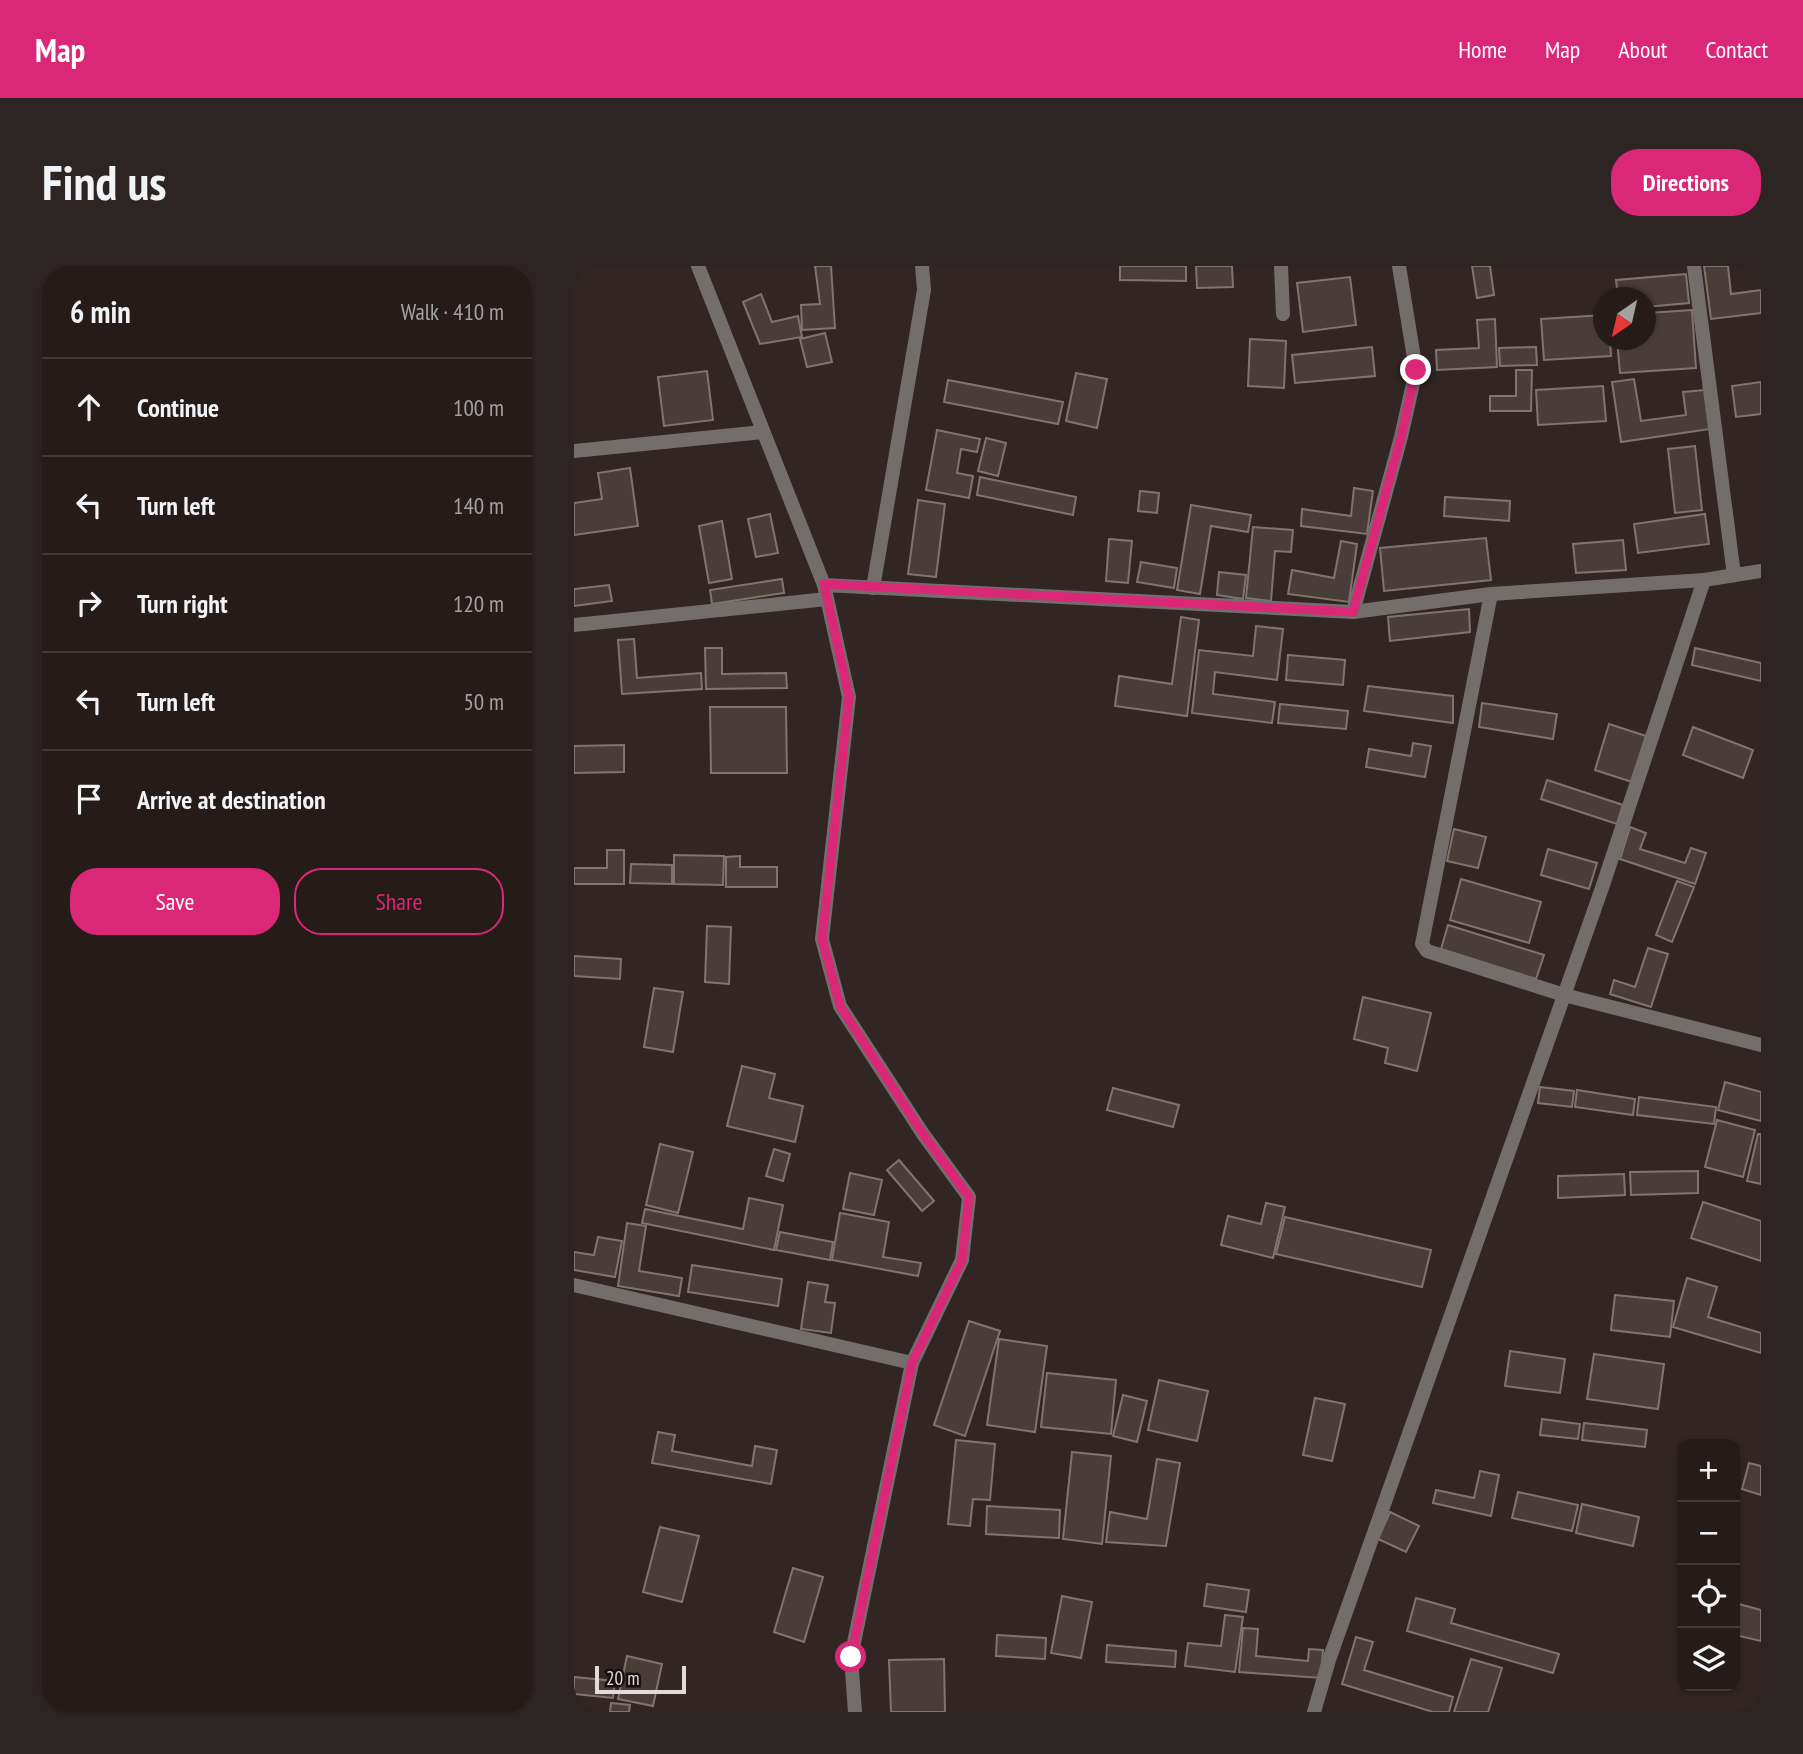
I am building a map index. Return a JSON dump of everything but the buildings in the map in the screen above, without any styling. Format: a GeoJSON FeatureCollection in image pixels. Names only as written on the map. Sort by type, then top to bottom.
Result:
{"type":"FeatureCollection","features":[{"type":"Feature","properties":{"kind":"street"},"geometry":{"type":"LineString","coordinates":[[698,266],[825,592],[849,697],[822,939],[840,1006],[923,1134],[969,1197],[962,1260],[912,1363],[851,1657],[855,1712]]}},
{"type":"Feature","properties":{"kind":"street"},"geometry":{"type":"LineString","coordinates":[[873,588],[924,290],[922,266]]}},
{"type":"Feature","properties":{"kind":"street"},"geometry":{"type":"LineString","coordinates":[[1281,266],[1283,314]]}},
{"type":"Feature","properties":{"kind":"street"},"geometry":{"type":"LineString","coordinates":[[1353,612],[1401,437],[1416,370],[1399,266]]}},
{"type":"Feature","properties":{"kind":"street"},"geometry":{"type":"LineString","coordinates":[[1694,266],[1734,575]]}},
{"type":"Feature","properties":{"kind":"street"},"geometry":{"type":"LineString","coordinates":[[574,451],[763,432]]}},
{"type":"Feature","properties":{"kind":"street"},"geometry":{"type":"LineString","coordinates":[[574,625],[873,588],[1353,612],[1491,594],[1704,580],[1761,571]]}},
{"type":"Feature","properties":{"kind":"street"},"geometry":{"type":"LineString","coordinates":[[1314,1712],[1329,1660],[1602,888],[1704,580]]}},
{"type":"Feature","properties":{"kind":"street"},"geometry":{"type":"LineString","coordinates":[[1491,594],[1422,944],[1427,951],[1564,995],[1761,1045]]}},
{"type":"Feature","properties":{"kind":"street"},"geometry":{"type":"LineString","coordinates":[[574,1285],[912,1363]]}},
{"type":"Feature","properties":{"kind":"route"},"geometry":{"type":"LineString","coordinates":[[851,1657],[912,1363],[962,1260],[969,1197],[923,1134],[840,1006],[822,939],[849,697],[824,584],[1353,612],[1401,437],[1416,370]]}}]}
